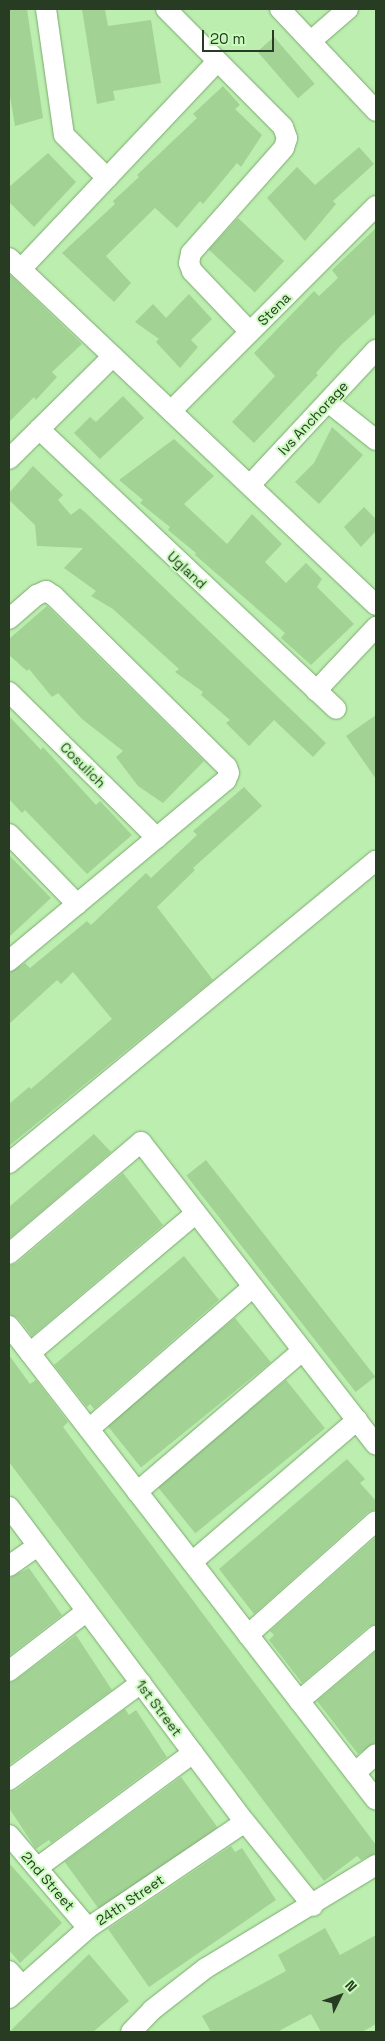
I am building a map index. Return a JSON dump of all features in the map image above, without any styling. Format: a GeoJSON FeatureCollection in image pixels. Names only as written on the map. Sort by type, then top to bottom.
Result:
{"type":"FeatureCollection","features":[{"type":"Feature","properties":{"kind":"street"},"geometry":{"type":"LineString","coordinates":[[46,9],[64,135],[107,178]]}},
{"type":"Feature","properties":{"kind":"street"},"geometry":{"type":"LineString","coordinates":[[166,9],[283,127],[287,138],[284,148],[191,253],[189,263],[192,271],[250,332]]}},
{"type":"Feature","properties":{"kind":"street"},"geometry":{"type":"LineString","coordinates":[[280,9],[376,111]]}},
{"type":"Feature","properties":{"kind":"street"},"geometry":{"type":"LineString","coordinates":[[311,41],[348,9]]}},
{"type":"Feature","properties":{"kind":"street"},"geometry":{"type":"LineString","coordinates":[[218,61],[107,178],[15,263],[376,605]]}},
{"type":"Feature","properties":{"kind":"street","name":"Stena"},"geometry":{"type":"LineString","coordinates":[[171,411],[376,206]]}},
{"type":"Feature","properties":{"kind":"street","name":"Ivs Anchorage"},"geometry":{"type":"LineString","coordinates":[[250,485],[376,350]]}},
{"type":"Feature","properties":{"kind":"street"},"geometry":{"type":"LineString","coordinates":[[9,459],[113,356]]}},
{"type":"Feature","properties":{"kind":"street"},"geometry":{"type":"LineString","coordinates":[[328,402],[376,440]]}},
{"type":"Feature","properties":{"kind":"street","name":"Ugland"},"geometry":{"type":"LineString","coordinates":[[39,429],[336,709]]}},
{"type":"Feature","properties":{"kind":"street"},"geometry":{"type":"LineString","coordinates":[[9,619],[37,594],[46,591],[54,596],[227,767],[226,780],[9,960]]}},
{"type":"Feature","properties":{"kind":"street"},"geometry":{"type":"LineString","coordinates":[[316,691],[376,627]]}},
{"type":"Feature","properties":{"kind":"street","name":"Cosulich"},"geometry":{"type":"LineString","coordinates":[[9,692],[156,838]]}},
{"type":"Feature","properties":{"kind":"street"},"geometry":{"type":"LineString","coordinates":[[9,834],[77,904]]}},
{"type":"Feature","properties":{"kind":"street"},"geometry":{"type":"LineString","coordinates":[[9,1163],[376,861]]}},
{"type":"Feature","properties":{"kind":"street"},"geometry":{"type":"LineString","coordinates":[[9,1254],[141,1142],[376,1446]]}},
{"type":"Feature","properties":{"kind":"street"},"geometry":{"type":"LineString","coordinates":[[30,1353],[196,1213]]}},
{"type":"Feature","properties":{"kind":"street"},"geometry":{"type":"LineString","coordinates":[[89,1429],[253,1287]]}},
{"type":"Feature","properties":{"kind":"street"},"geometry":{"type":"LineString","coordinates":[[9,1326],[376,1800]]}},
{"type":"Feature","properties":{"kind":"street"},"geometry":{"type":"LineString","coordinates":[[137,1492],[303,1350]]}},
{"type":"Feature","properties":{"kind":"street"},"geometry":{"type":"LineString","coordinates":[[192,1562],[357,1420]]}},
{"type":"Feature","properties":{"kind":"street","name":"1st Street"},"geometry":{"type":"LineString","coordinates":[[9,1507],[245,1822],[313,1906]]}},
{"type":"Feature","properties":{"kind":"street"},"geometry":{"type":"LineString","coordinates":[[248,1635],[376,1522]]}},
{"type":"Feature","properties":{"kind":"street"},"geometry":{"type":"LineString","coordinates":[[9,1566],[38,1546]]}},
{"type":"Feature","properties":{"kind":"street"},"geometry":{"type":"LineString","coordinates":[[9,1672],[86,1611]]}},
{"type":"Feature","properties":{"kind":"street"},"geometry":{"type":"LineString","coordinates":[[299,1701],[376,1636]]}},
{"type":"Feature","properties":{"kind":"street"},"geometry":{"type":"LineString","coordinates":[[9,1780],[141,1683]]}},
{"type":"Feature","properties":{"kind":"street"},"geometry":{"type":"LineString","coordinates":[[37,1868],[193,1753]]}},
{"type":"Feature","properties":{"kind":"street"},"geometry":{"type":"LineString","coordinates":[[355,1773],[376,1754]]}},
{"type":"Feature","properties":{"kind":"street","name":"24th Street"},"geometry":{"type":"LineString","coordinates":[[15,1992],[88,1928],[245,1822]]}},
{"type":"Feature","properties":{"kind":"street","name":"2nd Street"},"geometry":{"type":"LineString","coordinates":[[9,1835],[88,1928]]}},
{"type":"Feature","properties":{"kind":"street"},"geometry":{"type":"LineString","coordinates":[[131,2032],[152,2010],[206,1968],[313,1906],[376,1865]]}},
{"type":"Feature","properties":{"kind":"street"},"geometry":{"type":"LineString","coordinates":[[9,1971],[15,1992]]}},
{"type":"Feature","properties":{"kind":"building"},"geometry":{"type":"Polygon","coordinates":[[[9,9],[27,9],[43,118],[15,126],[9,90],[9,9]]]}},
{"type":"Feature","properties":{"kind":"building"},"geometry":{"type":"Polygon","coordinates":[[[82,9],[105,9],[108,26],[151,20],[161,83],[113,91],[115,100],[97,104],[82,9]]]}},
{"type":"Feature","properties":{"kind":"building"},"geometry":{"type":"Polygon","coordinates":[[[274,37],[315,84],[298,98],[257,51],[274,37]]]}},
{"type":"Feature","properties":{"kind":"building"},"geometry":{"type":"Polygon","coordinates":[[[223,86],[240,105],[235,109],[262,135],[241,167],[237,163],[203,204],[200,201],[177,228],[155,208],[106,256],[131,283],[114,302],[62,253],[115,204],[113,201],[139,177],[137,175],[197,118],[193,114],[223,86]]]}},
{"type":"Feature","properties":{"kind":"building"},"geometry":{"type":"Polygon","coordinates":[[[359,147],[374,164],[333,201],[336,204],[305,241],[267,198],[297,167],[315,185],[359,147]]]}},
{"type":"Feature","properties":{"kind":"building"},"geometry":{"type":"Polygon","coordinates":[[[48,153],[76,182],[34,227],[9,202],[9,187],[48,153]]]}},
{"type":"Feature","properties":{"kind":"building"},"geometry":{"type":"Polygon","coordinates":[[[238,218],[284,261],[255,292],[209,249],[238,218]]]}},
{"type":"Feature","properties":{"kind":"building"},"geometry":{"type":"Polygon","coordinates":[[[376,228],[376,313],[341,345],[316,373],[318,375],[254,443],[232,422],[275,376],[254,353],[314,291],[319,296],[338,278],[332,270],[376,228]]]}},
{"type":"Feature","properties":{"kind":"building"},"geometry":{"type":"Polygon","coordinates":[[[9,274],[82,344],[52,372],[57,377],[36,400],[34,397],[9,422],[9,274]]]}},
{"type":"Feature","properties":{"kind":"building"},"geometry":{"type":"Polygon","coordinates":[[[189,294],[212,319],[191,340],[198,347],[180,368],[156,342],[159,339],[135,322],[153,304],[166,318],[189,294]]]}},
{"type":"Feature","properties":{"kind":"building"},"geometry":{"type":"Polygon","coordinates":[[[123,396],[144,418],[100,459],[74,433],[90,417],[96,422],[123,396]]]}},
{"type":"Feature","properties":{"kind":"building"},"geometry":{"type":"Polygon","coordinates":[[[332,427],[363,455],[319,504],[295,482],[314,463],[332,427]]]}},
{"type":"Feature","properties":{"kind":"building"},"geometry":{"type":"Polygon","coordinates":[[[174,439],[214,476],[184,504],[227,544],[252,514],[282,544],[265,562],[286,583],[306,563],[322,579],[317,587],[354,624],[311,665],[281,638],[285,633],[195,555],[196,553],[168,530],[170,527],[140,503],[143,500],[119,480],[174,439]]]}},
{"type":"Feature","properties":{"kind":"building"},"geometry":{"type":"Polygon","coordinates":[[[33,466],[63,495],[58,500],[71,515],[80,508],[87,514],[326,743],[313,757],[274,720],[249,746],[226,723],[230,720],[201,695],[203,692],[175,672],[179,669],[113,609],[91,596],[96,591],[64,568],[83,548],[37,546],[35,525],[9,500],[9,493],[33,466]]]}},
{"type":"Feature","properties":{"kind":"building"},"geometry":{"type":"Polygon","coordinates":[[[364,507],[376,519],[376,531],[361,547],[344,527],[364,507]]]}},
{"type":"Feature","properties":{"kind":"building"},"geometry":{"type":"Polygon","coordinates":[[[47,606],[204,761],[163,803],[138,786],[116,757],[123,751],[82,719],[58,693],[52,697],[29,669],[27,671],[9,655],[9,639],[47,606]]]}},
{"type":"Feature","properties":{"kind":"building"},"geometry":{"type":"Polygon","coordinates":[[[376,715],[376,779],[346,736],[376,715]]]}},
{"type":"Feature","properties":{"kind":"building"},"geometry":{"type":"Polygon","coordinates":[[[9,716],[41,750],[43,747],[96,805],[100,801],[132,835],[87,874],[25,810],[22,813],[9,799],[9,716]]]}},
{"type":"Feature","properties":{"kind":"building"},"geometry":{"type":"Polygon","coordinates":[[[244,787],[262,806],[193,868],[195,870],[157,907],[213,980],[9,1146],[9,1104],[29,1087],[31,1089],[112,1019],[73,972],[61,984],[57,980],[9,1024],[9,973],[25,963],[30,968],[87,921],[91,925],[146,873],[151,878],[197,835],[193,831],[244,787]]]}},
{"type":"Feature","properties":{"kind":"building"},"geometry":{"type":"Polygon","coordinates":[[[9,855],[51,898],[9,937],[9,855]]]}},
{"type":"Feature","properties":{"kind":"building"},"geometry":{"type":"Polygon","coordinates":[[[94,1134],[111,1152],[9,1239],[9,1207],[94,1134]]]}},
{"type":"Feature","properties":{"kind":"building"},"geometry":{"type":"Polygon","coordinates":[[[206,1160],[375,1377],[356,1392],[186,1175],[206,1160]]]}},
{"type":"Feature","properties":{"kind":"building"},"geometry":{"type":"Polygon","coordinates":[[[123,1173],[163,1225],[32,1336],[18,1318],[9,1314],[9,1266],[17,1263],[123,1173]]]}},
{"type":"Feature","properties":{"kind":"building"},"geometry":{"type":"Polygon","coordinates":[[[184,1256],[219,1300],[94,1409],[90,1404],[87,1407],[54,1365],[184,1256]]]}},
{"type":"Feature","properties":{"kind":"building"},"geometry":{"type":"Polygon","coordinates":[[[235,1318],[271,1362],[141,1467],[105,1423],[235,1318]]]}},
{"type":"Feature","properties":{"kind":"building"},"geometry":{"type":"Polygon","coordinates":[[[9,1355],[30,1384],[36,1380],[68,1422],[63,1427],[376,1845],[376,1853],[361,1860],[357,1856],[324,1881],[9,1462],[9,1355]]]}},
{"type":"Feature","properties":{"kind":"building"},"geometry":{"type":"Polygon","coordinates":[[[286,1380],[325,1428],[195,1533],[156,1485],[286,1380]]]}},
{"type":"Feature","properties":{"kind":"building"},"geometry":{"type":"Polygon","coordinates":[[[347,1459],[365,1479],[360,1483],[376,1501],[376,1509],[368,1512],[254,1614],[219,1569],[347,1459]]]}},
{"type":"Feature","properties":{"kind":"building"},"geometry":{"type":"Polygon","coordinates":[[[376,1537],[376,1624],[368,1627],[302,1683],[269,1640],[274,1635],[270,1631],[376,1537]]]}},
{"type":"Feature","properties":{"kind":"building"},"geometry":{"type":"Polygon","coordinates":[[[29,1568],[62,1615],[9,1656],[9,1578],[29,1568]]]}},
{"type":"Feature","properties":{"kind":"building"},"geometry":{"type":"Polygon","coordinates":[[[76,1635],[112,1690],[9,1765],[9,1683],[16,1680],[76,1635]]]}},
{"type":"Feature","properties":{"kind":"building"},"geometry":{"type":"Polygon","coordinates":[[[376,1651],[376,1742],[358,1754],[317,1701],[376,1651]]]}},
{"type":"Feature","properties":{"kind":"building"},"geometry":{"type":"Polygon","coordinates":[[[125,1709],[129,1715],[136,1710],[167,1757],[51,1843],[49,1840],[36,1849],[9,1808],[9,1792],[16,1790],[125,1709]]]}},
{"type":"Feature","properties":{"kind":"building"},"geometry":{"type":"Polygon","coordinates":[[[181,1777],[217,1827],[101,1912],[65,1862],[181,1777]]]}},
{"type":"Feature","properties":{"kind":"building"},"geometry":{"type":"Polygon","coordinates":[[[231,1846],[235,1852],[242,1848],[276,1900],[149,1987],[108,1929],[231,1846]]]}},
{"type":"Feature","properties":{"kind":"building"},"geometry":{"type":"Polygon","coordinates":[[[9,1863],[62,1923],[20,1963],[9,1950],[9,1863]]]}},
{"type":"Feature","properties":{"kind":"building"},"geometry":{"type":"Polygon","coordinates":[[[325,1928],[340,1955],[376,1935],[376,2024],[362,2032],[321,2032],[311,2014],[277,2032],[211,2032],[202,2016],[286,1971],[278,1955],[325,1928]]]}},
{"type":"Feature","properties":{"kind":"building"},"geometry":{"type":"Polygon","coordinates":[[[89,1954],[129,2001],[93,2032],[9,2032],[89,1954]]]}}]}
